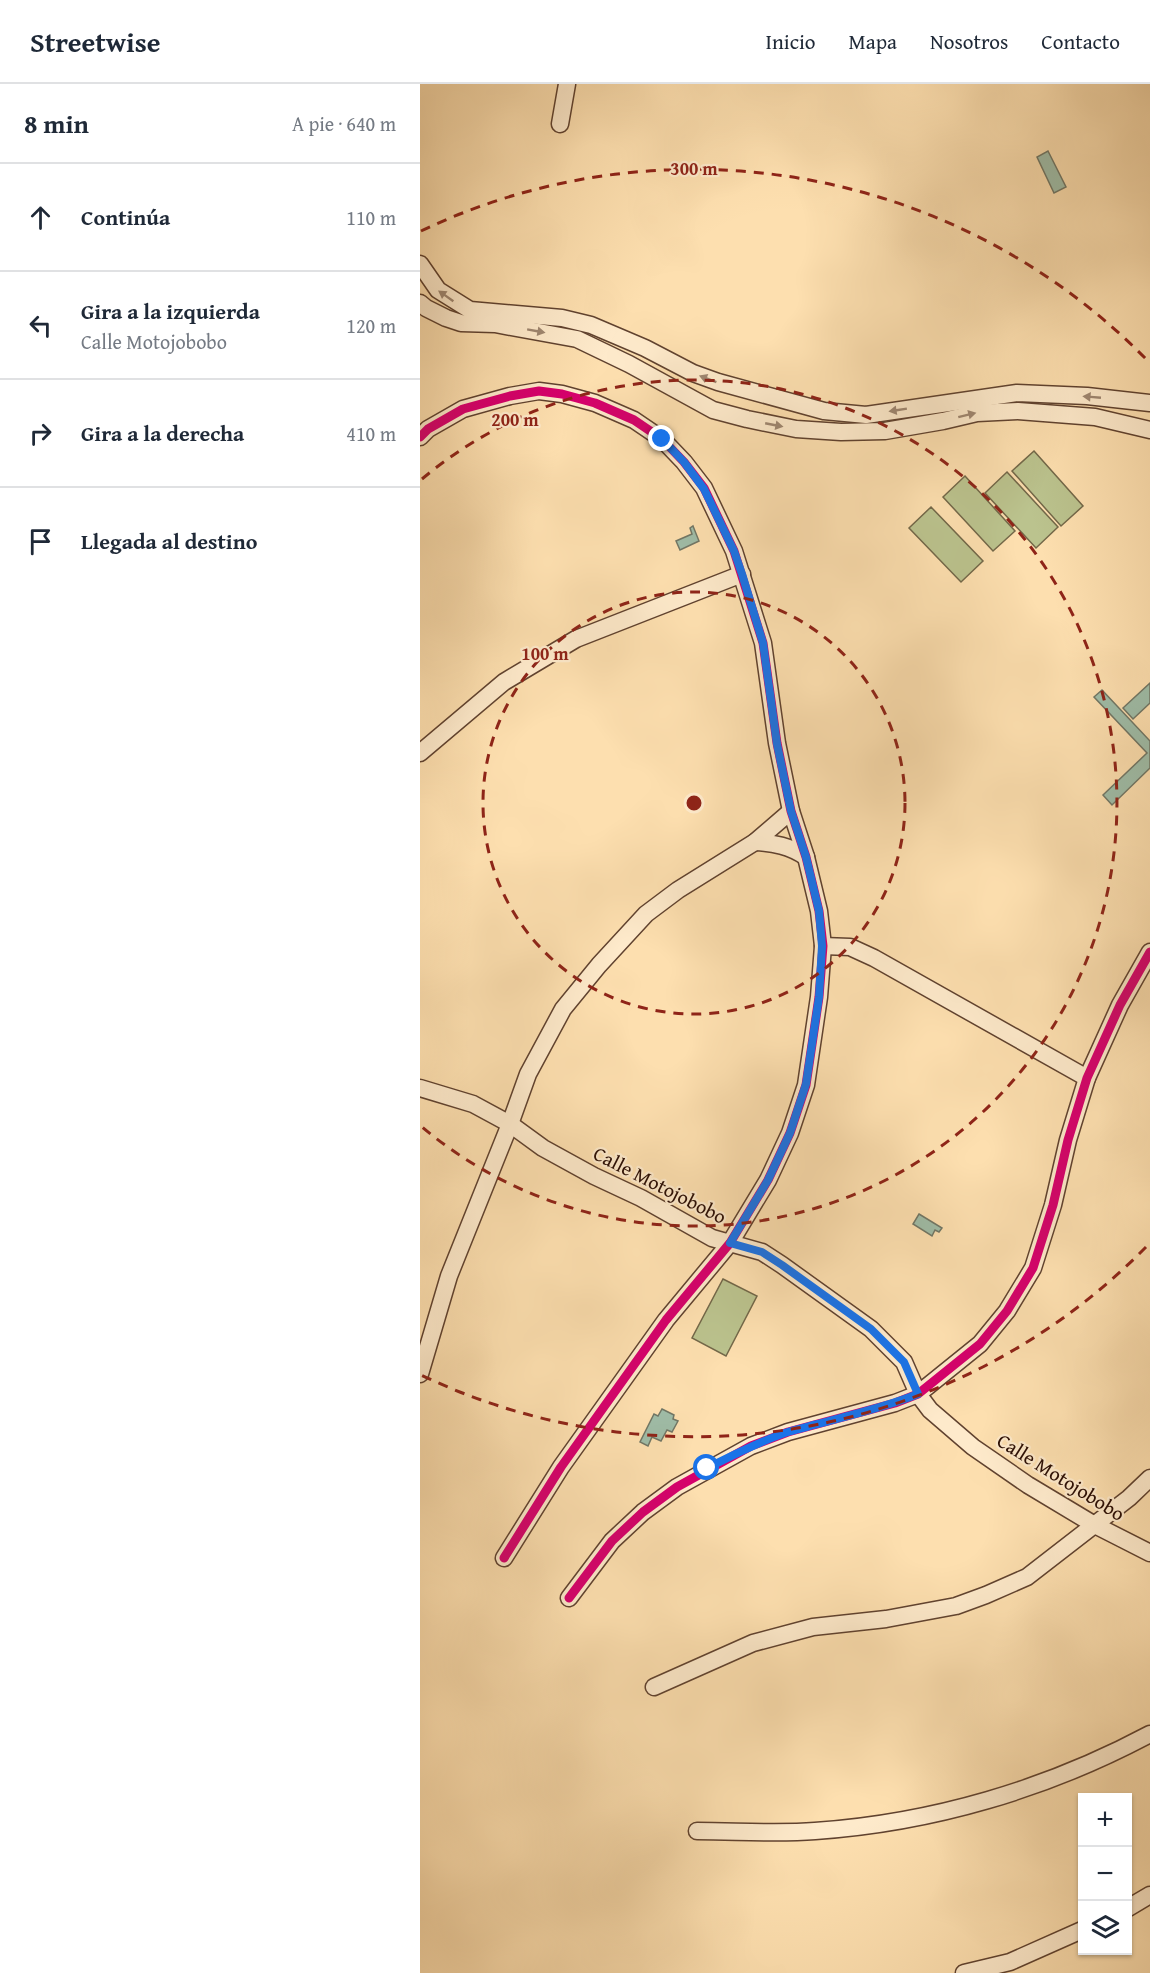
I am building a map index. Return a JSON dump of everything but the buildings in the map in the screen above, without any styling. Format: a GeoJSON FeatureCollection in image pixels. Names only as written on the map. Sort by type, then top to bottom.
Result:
{"type":"FeatureCollection","features":[{"type":"Feature","properties":{"kind":"street"},"geometry":{"type":"LineString","coordinates":[[560,124],[567,84]]}},
{"type":"Feature","properties":{"kind":"street"},"geometry":{"type":"LineString","coordinates":[[420,264],[438,290],[470,310],[562,318],[591,325],[717,382],[824,411],[866,416],[1017,393],[1150,402]]}},
{"type":"Feature","properties":{"kind":"street"},"geometry":{"type":"LineString","coordinates":[[420,303],[446,318],[461,323],[495,324],[577,339],[629,364],[713,410],[796,429],[841,432],[885,431],[977,413],[1018,411],[1095,417],[1150,430]]}},
{"type":"Feature","properties":{"kind":"street"},"geometry":{"type":"LineString","coordinates":[[420,437],[428,429],[463,409],[510,396],[539,391],[562,394],[596,403],[634,420],[662,439],[684,462],[704,489],[734,551],[763,643],[777,744],[791,811],[806,857],[819,911],[822,946],[814,1037],[806,1084],[790,1133],[768,1180],[730,1243],[653,1338],[561,1467],[504,1558]]}},
{"type":"Feature","properties":{"kind":"street"},"geometry":{"type":"LineString","coordinates":[[420,753],[504,682],[576,639],[742,574]]}},
{"type":"Feature","properties":{"kind":"street"},"geometry":{"type":"LineString","coordinates":[[420,1374],[449,1276],[528,1074],[563,1009],[599,964],[646,915],[686,885],[755,842],[791,811]]}},
{"type":"Feature","properties":{"kind":"street"},"geometry":{"type":"LineString","coordinates":[[755,842],[773,842],[794,849],[806,857]]}},
{"type":"Feature","properties":{"kind":"street"},"geometry":{"type":"LineString","coordinates":[[822,946],[850,947],[874,958],[1087,1078]]}},
{"type":"Feature","properties":{"kind":"street"},"geometry":{"type":"LineString","coordinates":[[569,1598],[612,1541],[643,1512],[707,1468],[751,1446],[788,1432],[895,1403],[918,1394],[980,1344],[1007,1311],[1033,1268],[1053,1205],[1068,1140],[1087,1078],[1120,1005],[1150,952]]}},
{"type":"Feature","properties":{"kind":"street","name":"Calle Motojobobo"},"geometry":{"type":"LineString","coordinates":[[420,1088],[473,1104],[510,1124],[543,1148],[641,1198],[712,1238],[762,1252],[871,1329],[904,1362],[918,1394],[930,1410],[973,1447],[1028,1485],[1093,1524],[1150,1552]]}},
{"type":"Feature","properties":{"kind":"street"},"geometry":{"type":"LineString","coordinates":[[654,1687],[753,1643],[813,1627],[886,1619],[956,1606],[976,1599],[1027,1577],[1129,1498],[1150,1478]]}},
{"type":"Feature","properties":{"kind":"street"},"geometry":{"type":"LineString","coordinates":[[697,1831],[814,1832],[896,1823],[994,1799],[1107,1757],[1150,1734]]}},
{"type":"Feature","properties":{"kind":"street"},"geometry":{"type":"LineString","coordinates":[[1132,1906],[1150,1895]]}},
{"type":"Feature","properties":{"kind":"street"},"geometry":{"type":"LineString","coordinates":[[964,1973],[1010,1962],[1078,1932]]}},
{"type":"Feature","properties":{"kind":"green space"},"geometry":{"type":"Polygon","coordinates":[[[1034,451],[1083,506],[1061,526],[1012,471],[1034,451]]]}},
{"type":"Feature","properties":{"kind":"green space"},"geometry":{"type":"Polygon","coordinates":[[[1007,472],[1058,527],[1036,548],[985,493],[1007,472]]]}},
{"type":"Feature","properties":{"kind":"green space"},"geometry":{"type":"Polygon","coordinates":[[[965,476],[1015,531],[993,551],[943,497],[965,476]]]}},
{"type":"Feature","properties":{"kind":"green space"},"geometry":{"type":"Polygon","coordinates":[[[931,507],[983,561],[961,582],[909,528],[931,507]]]}},
{"type":"Feature","properties":{"kind":"green space"},"geometry":{"type":"Polygon","coordinates":[[[723,1279],[757,1296],[726,1356],[692,1338],[723,1279]]]}},
{"type":"Feature","properties":{"kind":"shaded area"},"geometry":{"type":"Polygon","coordinates":[[[1048,151],[1066,187],[1054,193],[1037,157],[1048,151]]]}},
{"type":"Feature","properties":{"kind":"shaded area"},"geometry":{"type":"Polygon","coordinates":[[[693,526],[699,541],[680,550],[676,541],[692,534],[690,528],[693,526]]]}},
{"type":"Feature","properties":{"kind":"shaded area"},"geometry":{"type":"Polygon","coordinates":[[[1150,683],[1150,703],[1133,719],[1123,708],[1150,683]]]}},
{"type":"Feature","properties":{"kind":"shaded area"},"geometry":{"type":"Polygon","coordinates":[[[1102,690],[1150,741],[1150,768],[1112,805],[1103,795],[1147,753],[1094,697],[1102,690]]]}},
{"type":"Feature","properties":{"kind":"shaded area"},"geometry":{"type":"Polygon","coordinates":[[[919,1214],[942,1228],[939,1232],[935,1230],[932,1236],[913,1224],[919,1214]]]}},
{"type":"Feature","properties":{"kind":"shaded area"},"geometry":{"type":"Polygon","coordinates":[[[662,1409],[674,1415],[673,1419],[678,1421],[672,1432],[667,1430],[661,1441],[652,1437],[648,1446],[640,1442],[654,1414],[658,1416],[662,1409]]]}},
{"type":"Feature","properties":{"kind":"cycle path"},"geometry":{"type":"LineString","coordinates":[[420,437],[428,429],[463,409],[510,396],[539,391],[562,394],[595,403],[634,420],[662,439],[684,462],[704,488],[734,551],[763,643],[777,743],[791,811],[806,857],[819,911],[823,946],[819,997],[806,1085],[790,1133],[768,1180],[730,1243],[666,1320],[561,1467],[504,1558]]}},
{"type":"Feature","properties":{"kind":"cycle path"},"geometry":{"type":"LineString","coordinates":[[569,1598],[612,1541],[643,1512],[677,1487],[751,1446],[788,1432],[895,1403],[918,1394],[980,1344],[1007,1311],[1033,1268],[1053,1205],[1068,1140],[1087,1078],[1120,1005],[1150,952]]}},
{"type":"Feature","properties":{"kind":"route"},"geometry":{"type":"LineString","coordinates":[[662,439],[684,462],[704,489],[734,551],[742,574],[763,643],[777,744],[791,811],[806,857],[819,911],[822,946],[819,997],[806,1084],[790,1133],[768,1180],[730,1243],[762,1252],[871,1329],[904,1362],[918,1394],[895,1403],[788,1432],[751,1446],[707,1468]]}}]}
